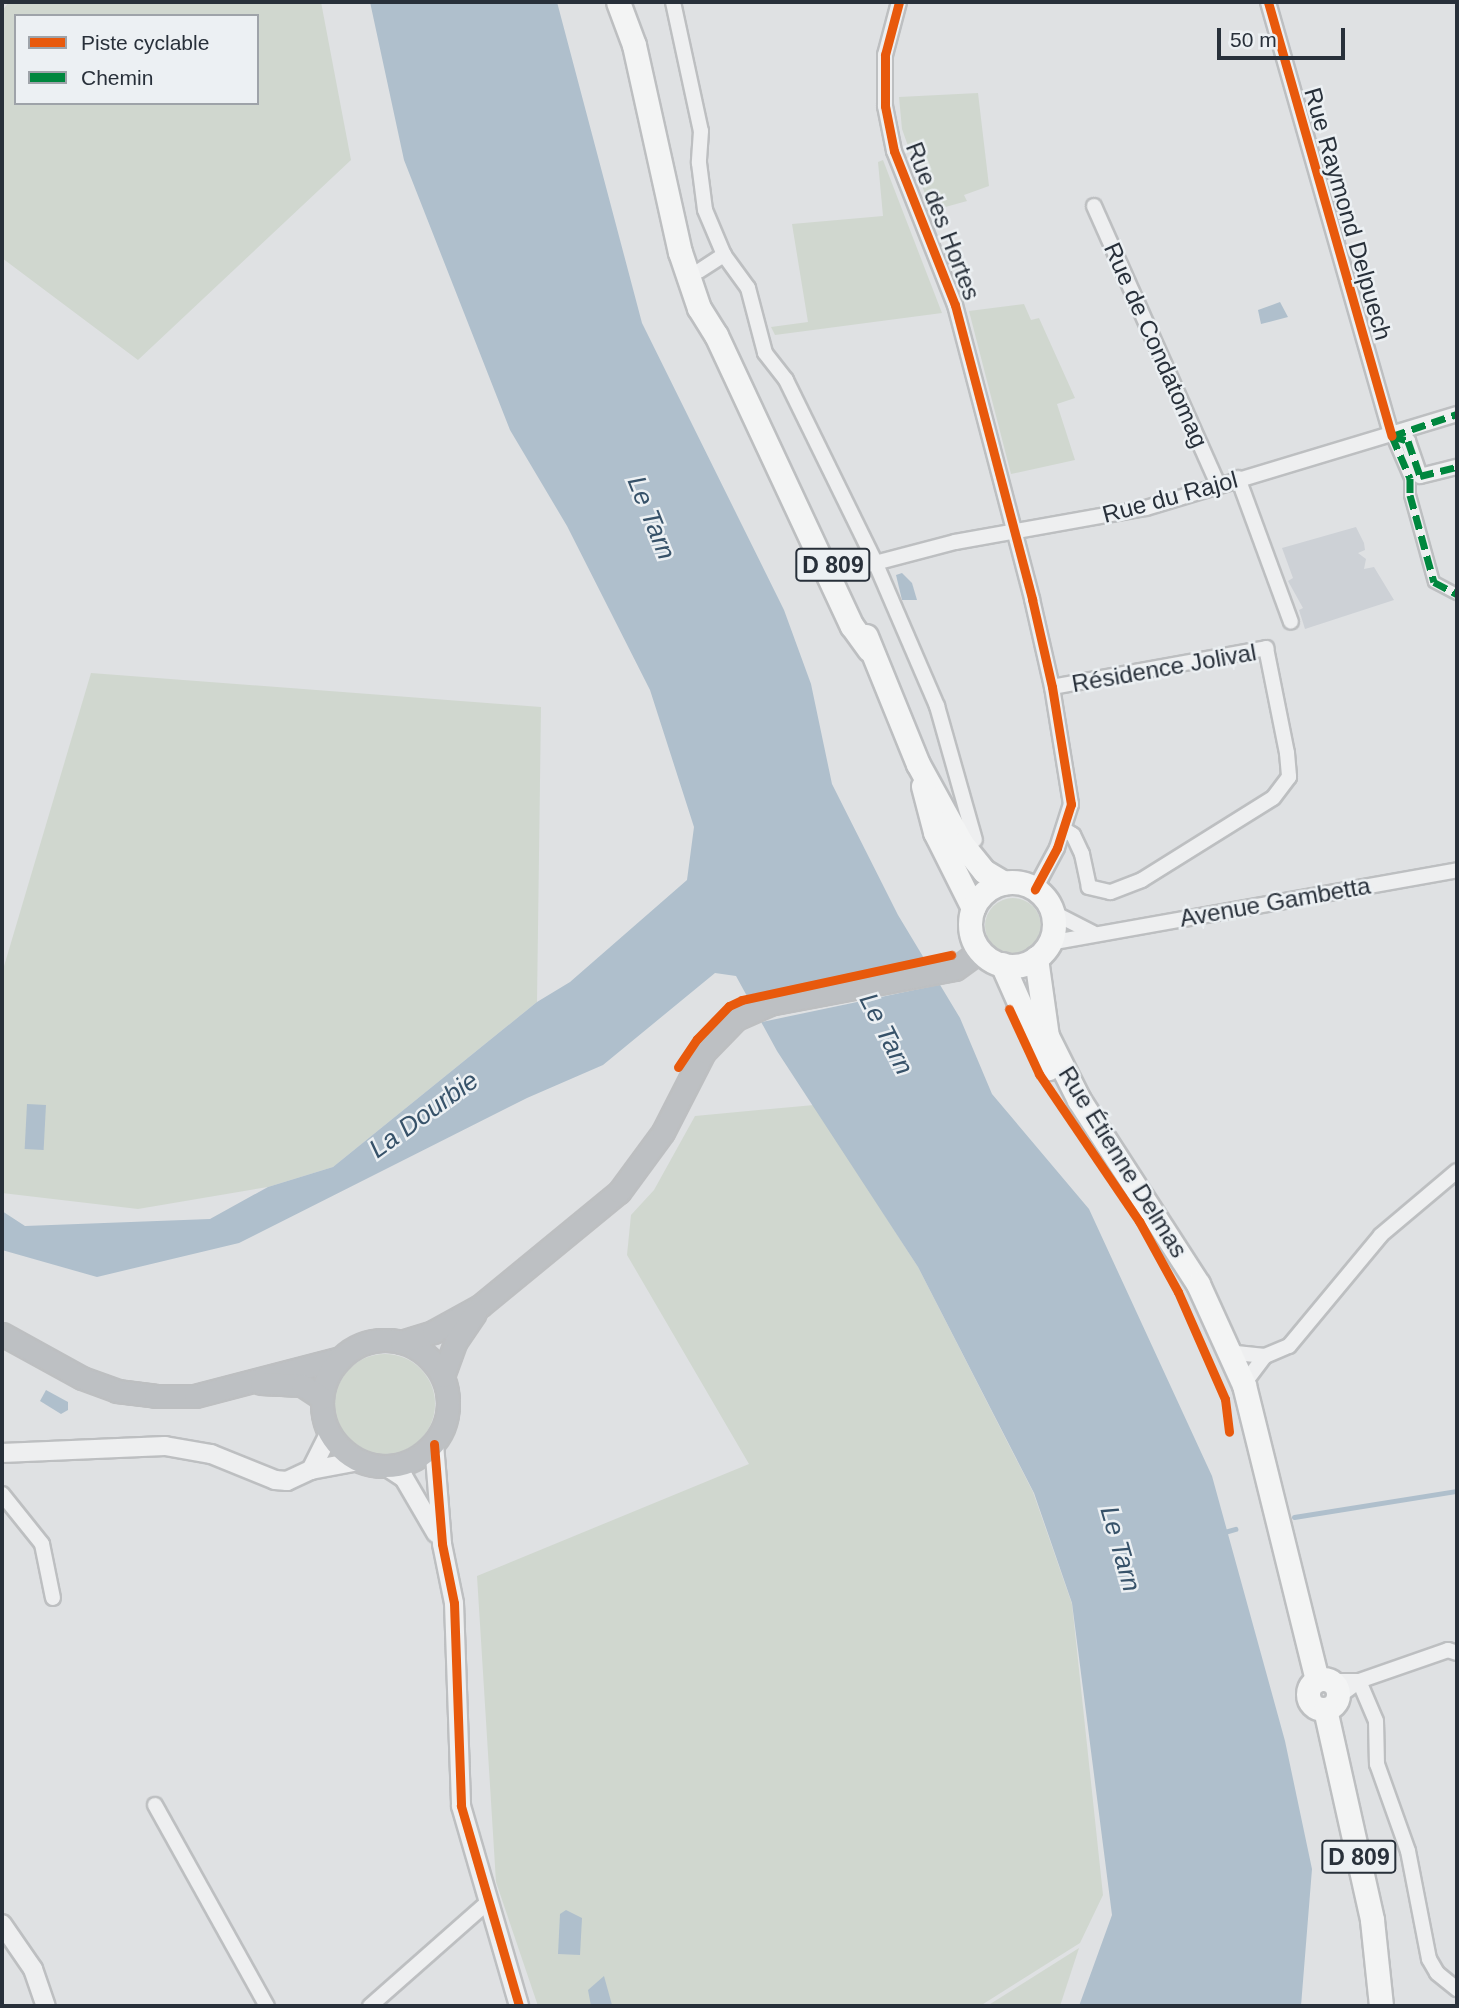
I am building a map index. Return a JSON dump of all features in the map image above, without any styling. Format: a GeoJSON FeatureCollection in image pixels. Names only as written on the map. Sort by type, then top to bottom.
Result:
{"type":"FeatureCollection","features":[{"type":"Feature","properties":{"kind":"main road","name":"D 809"},"geometry":{"type":"LineString","coordinates":[[618,2],[634,45],[677,220],[680,252],[699,308],[716,335],[852,626],[869,649]]}},
{"type":"Feature","properties":{"kind":"main road","name":"D 809"},"geometry":{"type":"LineString","coordinates":[[633,2],[634,45]]}},
{"type":"Feature","properties":{"kind":"main road","name":"D 809"},"geometry":{"type":"LineString","coordinates":[[677,220],[699,271],[716,335]]}},
{"type":"Feature","properties":{"kind":"main road","name":"D 809"},"geometry":{"type":"LineString","coordinates":[[786,485],[862,621],[869,649],[918,764],[972,858],[1004,883]]}},
{"type":"Feature","properties":{"kind":"main road","name":"D 809"},"geometry":{"type":"LineString","coordinates":[[918,764],[936,832],[973,908]]}},
{"type":"Feature","properties":{"kind":"main road"},"geometry":{"type":"LineString","coordinates":[[1004,883],[1035,889],[1052,912],[1043,950],[1020,965],[1002,964],[980,951],[970,931],[973,908],[989,889],[1004,883]]}},
{"type":"Feature","properties":{"kind":"main road","name":"Rue Étienne Delmas"},"geometry":{"type":"LineString","coordinates":[[1043,950],[1048,1036],[1079,1100],[1198,1284],[1243,1385],[1275,1519],[1327,1692],[1370,1909],[1381,2006]]}},
{"type":"Feature","properties":{"kind":"main road"},"geometry":{"type":"LineString","coordinates":[[2,1334],[82,1378],[117,1391],[195,1396],[241,1385],[283,1369],[341,1357],[359,1345],[379,1340],[401,1342],[433,1332],[480,1306],[592,1216],[636,1172],[663,1132],[704,1052],[736,1018],[769,1004],[955,970],[980,951]]}},
{"type":"Feature","properties":{"kind":"main road","name":"Rue Étienne Delmas"},"geometry":{"type":"LineString","coordinates":[[1002,964],[1049,1072],[1140,1207],[1192,1296],[1255,1439]]}},
{"type":"Feature","properties":{"kind":"main road"},"geometry":{"type":"LineString","coordinates":[[443,1376],[456,1341],[480,1306]]}},
{"type":"Feature","properties":{"kind":"main road"},"geometry":{"type":"LineString","coordinates":[[341,1357],[325,1383],[322,1398],[329,1434],[359,1461],[387,1467],[413,1460],[434,1444],[449,1408],[443,1376],[425,1355],[401,1342]]}},
{"type":"Feature","properties":{"kind":"main road"},"geometry":{"type":"LineString","coordinates":[[241,1385],[302,1385],[322,1398]]}},
{"type":"Feature","properties":{"kind":"street"},"geometry":{"type":"LineString","coordinates":[[673,2],[701,131],[699,163],[705,210],[724,255],[748,288],[765,353],[786,380],[876,562],[937,706],[975,840]]}},
{"type":"Feature","properties":{"kind":"street","name":"Rue des Hortes"},"geometry":{"type":"LineString","coordinates":[[899,2],[885,55],[885,106],[894,151],[955,305],[1015,532],[1052,687],[1071,804],[1065,830],[1035,889]]}},
{"type":"Feature","properties":{"kind":"street","name":"Rue Raymond Delpuech"},"geometry":{"type":"LineString","coordinates":[[1268,2],[1392,436]]}},
{"type":"Feature","properties":{"kind":"street","name":"Rue de Condatomag"},"geometry":{"type":"LineString","coordinates":[[1094,206],[1218,484]]}},
{"type":"Feature","properties":{"kind":"street"},"geometry":{"type":"LineString","coordinates":[[699,271],[724,255]]}},
{"type":"Feature","properties":{"kind":"street","name":"Rue du Rajol"},"geometry":{"type":"LineString","coordinates":[[837,573],[1015,532],[1146,508],[1238,478],[1392,436],[1457,414]]}},
{"type":"Feature","properties":{"kind":"street"},"geometry":{"type":"LineString","coordinates":[[1392,436],[1408,442],[1420,476],[1457,467]]}},
{"type":"Feature","properties":{"kind":"street"},"geometry":{"type":"LineString","coordinates":[[1392,436],[1410,478],[1410,495],[1434,582],[1457,594]]}},
{"type":"Feature","properties":{"kind":"street"},"geometry":{"type":"LineString","coordinates":[[1238,478],[1291,622]]}},
{"type":"Feature","properties":{"kind":"street","name":"Résidence Jolival"},"geometry":{"type":"LineString","coordinates":[[1052,687],[1266,648],[1287,753],[1289,777],[1273,799],[1142,880],[1110,892],[1089,887],[1082,853],[1073,835],[1065,830]]}},
{"type":"Feature","properties":{"kind":"street","name":"Avenue Gambetta"},"geometry":{"type":"LineString","coordinates":[[1043,950],[1093,933],[1457,870]]}},
{"type":"Feature","properties":{"kind":"street"},"geometry":{"type":"LineString","coordinates":[[1052,912],[1093,933]]}},
{"type":"Feature","properties":{"kind":"street"},"geometry":{"type":"LineString","coordinates":[[1223,1342],[1236,1353],[1265,1356],[1289,1346],[1381,1235],[1457,1171]]}},
{"type":"Feature","properties":{"kind":"street"},"geometry":{"type":"LineString","coordinates":[[1243,1385],[1265,1356]]}},
{"type":"Feature","properties":{"kind":"street"},"geometry":{"type":"LineString","coordinates":[[311,1470],[329,1434]]}},
{"type":"Feature","properties":{"kind":"street"},"geometry":{"type":"LineString","coordinates":[[434,1444],[442,1544],[454,1603],[461,1805],[487,1903],[519,2006]]}},
{"type":"Feature","properties":{"kind":"street"},"geometry":{"type":"LineString","coordinates":[[2,1453],[164,1446],[211,1454],[275,1480],[287,1481],[311,1470],[359,1461]]}},
{"type":"Feature","properties":{"kind":"street"},"geometry":{"type":"LineString","coordinates":[[387,1467],[404,1478],[442,1544]]}},
{"type":"Feature","properties":{"kind":"street"},"geometry":{"type":"LineString","coordinates":[[2,1494],[42,1544],[54,1598]]}},
{"type":"Feature","properties":{"kind":"street"},"geometry":{"type":"LineString","coordinates":[[1327,1692],[1447,1650],[1457,1653]]}},
{"type":"Feature","properties":{"kind":"street"},"geometry":{"type":"LineString","coordinates":[[1359,1681],[1376,1721],[1377,1764],[1408,1852],[1429,1959],[1437,1973],[1457,1989]]}},
{"type":"Feature","properties":{"kind":"street"},"geometry":{"type":"LineString","coordinates":[[155,1805],[267,2006]]}},
{"type":"Feature","properties":{"kind":"street"},"geometry":{"type":"LineString","coordinates":[[370,2006],[487,1903]]}},
{"type":"Feature","properties":{"kind":"street"},"geometry":{"type":"LineString","coordinates":[[2,1924],[33,1969],[46,2006]]}},
{"type":"Feature","properties":{"kind":"shaded area"},"geometry":{"type":"Polygon","coordinates":[[[9,2],[321,2],[351,160],[138,360],[2,258],[2,11],[9,2]]]}},
{"type":"Feature","properties":{"kind":"shaded area"},"geometry":{"type":"Polygon","coordinates":[[[978,93],[989,186],[964,195],[967,201],[931,211],[902,129],[899,97],[978,93]]]}},
{"type":"Feature","properties":{"kind":"shaded area"},"geometry":{"type":"Polygon","coordinates":[[[883,160],[942,313],[775,335],[771,327],[808,322],[792,224],[883,216],[878,162],[883,160]]]}},
{"type":"Feature","properties":{"kind":"shaded area"},"geometry":{"type":"Polygon","coordinates":[[[1024,304],[1031,320],[1039,318],[1075,398],[1057,404],[1075,460],[1011,474],[969,311],[1024,304]]]}},
{"type":"Feature","properties":{"kind":"shaded area"},"geometry":{"type":"Polygon","coordinates":[[[1356,527],[1364,543],[1365,550],[1358,553],[1366,559],[1364,569],[1374,567],[1394,600],[1305,629],[1299,610],[1303,608],[1288,581],[1293,578],[1282,548],[1356,527]]]}},
{"type":"Feature","properties":{"kind":"shaded area"},"geometry":{"type":"Polygon","coordinates":[[[91,673],[541,707],[537,1002],[333,1167],[268,1187],[138,1209],[2,1193],[2,973],[91,673]]]}},
{"type":"Feature","properties":{"kind":"shaded area"},"geometry":{"type":"Polygon","coordinates":[[[1013,898],[1024,900],[1033,906],[1039,915],[1039,937],[1033,946],[1024,952],[1013,954],[1002,952],[993,946],[987,937],[985,926],[987,915],[993,906],[1002,900],[1013,898]]]}},
{"type":"Feature","properties":{"kind":"shaded area"},"geometry":{"type":"Polygon","coordinates":[[[814,1105],[918,1267],[1033,1492],[1072,1604],[1103,1895],[1080,1943],[980,2006],[538,2006],[496,1882],[477,1576],[749,1464],[627,1255],[631,1215],[654,1190],[695,1116],[814,1105]]]}},
{"type":"Feature","properties":{"kind":"shaded area"},"geometry":{"type":"Polygon","coordinates":[[[385,1354],[404,1358],[420,1369],[431,1385],[435,1404],[431,1423],[420,1439],[404,1450],[385,1454],[366,1450],[350,1439],[339,1423],[335,1404],[339,1385],[350,1369],[366,1358],[385,1354]]]}},
{"type":"Feature","properties":{"kind":"shaded area"},"geometry":{"type":"Polygon","coordinates":[[[1079,1948],[1060,2006],[987,2006],[1079,1948]]]}},
{"type":"Feature","properties":{"kind":"water"},"geometry":{"type":"Polygon","coordinates":[[[370,2],[557,2],[642,323],[784,610],[811,684],[832,784],[898,915],[960,1018],[992,1094],[1089,1209],[1212,1476],[1285,1741],[1312,1869],[1301,2006],[1079,2006],[1112,1915],[1072,1603],[1034,1493],[918,1267],[777,1051],[736,976],[715,973],[603,1065],[527,1098],[239,1243],[97,1277],[2,1250],[2,1211],[25,1226],[210,1219],[268,1187],[333,1167],[537,1002],[570,982],[687,880],[694,827],[650,690],[567,526],[510,430],[404,160],[370,2]]]}},
{"type":"Feature","properties":{"kind":"water"},"geometry":{"type":"Polygon","coordinates":[[[1280,302],[1288,317],[1261,324],[1258,310],[1280,302]]]}},
{"type":"Feature","properties":{"kind":"water"},"geometry":{"type":"Polygon","coordinates":[[[902,573],[912,583],[917,600],[902,600],[896,575],[902,573]]]}},
{"type":"Feature","properties":{"kind":"water"},"geometry":{"type":"Polygon","coordinates":[[[27,1104],[46,1105],[44,1150],[25,1149],[27,1104]]]}},
{"type":"Feature","properties":{"kind":"water"},"geometry":{"type":"Polygon","coordinates":[[[46,1390],[68,1402],[68,1410],[61,1414],[40,1401],[46,1390]]]}},
{"type":"Feature","properties":{"kind":"water"},"geometry":{"type":"Polygon","coordinates":[[[566,1910],[582,1918],[580,1955],[558,1954],[560,1914],[566,1910]]]}},
{"type":"Feature","properties":{"kind":"water"},"geometry":{"type":"Polygon","coordinates":[[[604,1976],[612,2005],[591,2006],[588,1990],[604,1976]]]}},
{"type":"Feature","properties":{"kind":"pier"},"geometry":{"type":"Polygon","coordinates":[[[929,960],[943,984],[757,1023],[743,996],[929,960]]]}},
{"type":"Feature","properties":{"kind":"waterway"},"geometry":{"type":"LineString","coordinates":[[1294,1517],[1457,1491]]}},
{"type":"Feature","properties":{"kind":"waterway"},"geometry":{"type":"LineString","coordinates":[[1221,1533],[1235,1529]]}},
{"type":"Feature","properties":{"kind":"marked path"},"geometry":{"type":"LineString","coordinates":[[1392,436],[1457,414]]}},
{"type":"Feature","properties":{"kind":"marked path"},"geometry":{"type":"LineString","coordinates":[[1392,436],[1410,478],[1410,495],[1434,582],[1457,594]]}},
{"type":"Feature","properties":{"kind":"marked path"},"geometry":{"type":"LineString","coordinates":[[1392,436],[1408,441],[1420,476],[1457,467]]}},
{"type":"Feature","properties":{"kind":"cycle path"},"geometry":{"type":"LineString","coordinates":[[899,2],[885,55],[885,106],[894,151],[955,305],[1032,599],[1052,687],[1071,804],[1057,848],[1035,889]]}},
{"type":"Feature","properties":{"kind":"cycle path"},"geometry":{"type":"LineString","coordinates":[[1268,2],[1392,436]]}},
{"type":"Feature","properties":{"kind":"cycle path"},"geometry":{"type":"LineString","coordinates":[[678,1067],[697,1039],[729,1006],[742,1000],[951,955]]}},
{"type":"Feature","properties":{"kind":"cycle path"},"geometry":{"type":"LineString","coordinates":[[1009,1009],[1039,1074],[1139,1221],[1178,1292],[1225,1399],[1229,1432]]}},
{"type":"Feature","properties":{"kind":"cycle path"},"geometry":{"type":"LineString","coordinates":[[434,1444],[442,1544],[454,1603],[461,1806],[519,2006]]}},
{"type":"Feature","properties":{"kind":"water label","name":"Le Tarn"},"geometry":{"type":"Point","coordinates":[651,518]}},
{"type":"Feature","properties":{"kind":"water label","name":"Le Tarn"},"geometry":{"type":"Point","coordinates":[886,1034]}},
{"type":"Feature","properties":{"kind":"water label","name":"La Dourbie"},"geometry":{"type":"Point","coordinates":[424,1115]}},
{"type":"Feature","properties":{"kind":"water label","name":"Le Tarn"},"geometry":{"type":"Point","coordinates":[1120,1549]}}]}
